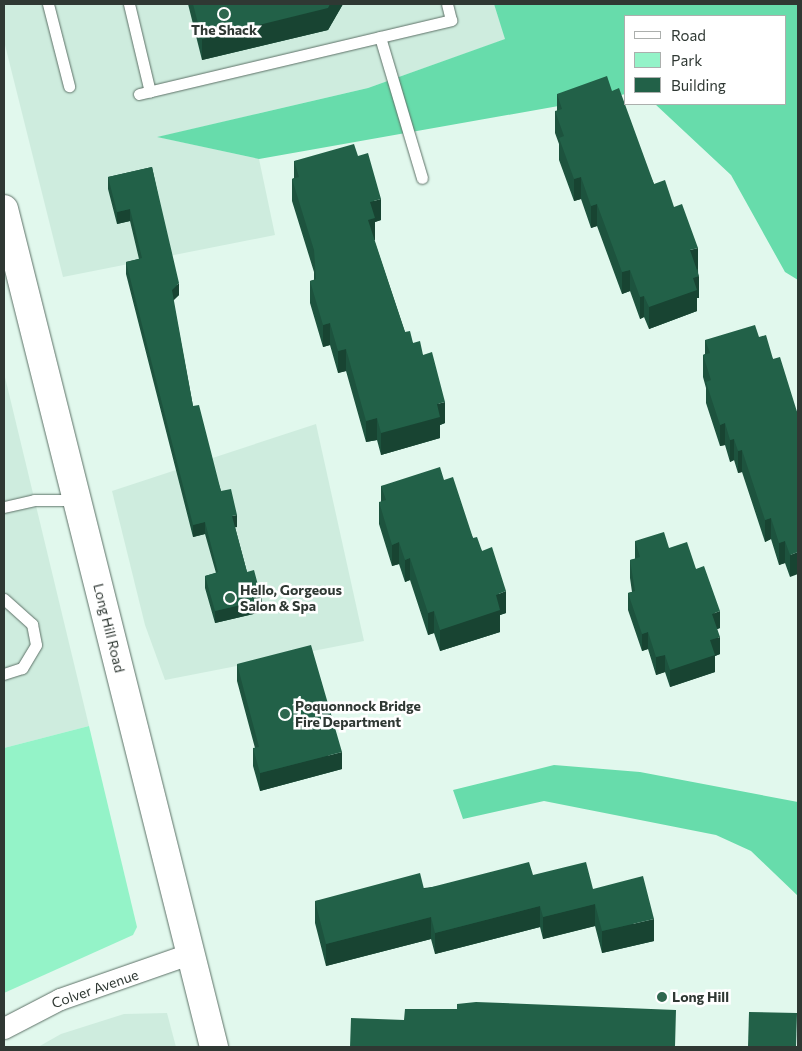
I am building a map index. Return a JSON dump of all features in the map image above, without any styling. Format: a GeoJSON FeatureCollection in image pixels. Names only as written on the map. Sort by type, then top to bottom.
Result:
{"type":"FeatureCollection","features":[{"type":"Feature","properties":{"kind":"main road","name":"Long Hill Road"},"geometry":{"type":"LineString","coordinates":[[4,209],[189,954],[214,1047]]}},
{"type":"Feature","properties":{"kind":"street","name":"Colver Avenue"},"geometry":{"type":"LineString","coordinates":[[4,1028],[60,999],[189,954]]}},
{"type":"Feature","properties":{"kind":"lane"},"geometry":{"type":"LineString","coordinates":[[48,4],[69,86]]}},
{"type":"Feature","properties":{"kind":"lane"},"geometry":{"type":"LineString","coordinates":[[129,4],[145,93],[451,20],[446,4]]}},
{"type":"Feature","properties":{"kind":"lane"},"geometry":{"type":"LineString","coordinates":[[380,37],[422,178]]}},
{"type":"Feature","properties":{"kind":"lane"},"geometry":{"type":"LineString","coordinates":[[4,507],[34,500],[77,500]]}},
{"type":"Feature","properties":{"kind":"lane"},"geometry":{"type":"LineString","coordinates":[[4,674],[22,668],[36,645],[32,624],[5,599]]}},
{"type":"Feature","properties":{"kind":"shaded area"},"geometry":{"type":"Polygon","coordinates":[[[4,4],[494,4],[506,39],[368,88],[158,137],[259,159],[275,235],[63,277],[4,41],[4,4]]]}},
{"type":"Feature","properties":{"kind":"shaded area"},"geometry":{"type":"Polygon","coordinates":[[[4,373],[89,726],[4,748],[4,373]]]}},
{"type":"Feature","properties":{"kind":"shaded area"},"geometry":{"type":"Polygon","coordinates":[[[316,424],[364,641],[165,680],[145,625],[112,491],[316,424]]]}},
{"type":"Feature","properties":{"kind":"shaded area"},"geometry":{"type":"Polygon","coordinates":[[[167,1013],[176,1047],[38,1047],[61,1034],[124,1014],[167,1013]]]}},
{"type":"Feature","properties":{"kind":"green space"},"geometry":{"type":"Polygon","coordinates":[[[494,4],[798,4],[798,280],[785,272],[731,175],[656,105],[787,105],[787,15],[624,15],[624,94],[259,159],[157,137],[368,88],[505,39],[494,4]]]}},
{"type":"Feature","properties":{"kind":"green space"},"geometry":{"type":"Polygon","coordinates":[[[89,726],[137,927],[133,935],[4,993],[4,748],[89,726]]]}},
{"type":"Feature","properties":{"kind":"green space"},"geometry":{"type":"Polygon","coordinates":[[[554,765],[640,772],[798,802],[798,896],[751,851],[716,835],[544,801],[463,819],[453,790],[554,765]]]}},
{"type":"Feature","properties":{"kind":"building"},"geometry":{"type":"Polygon","coordinates":[[[193,4],[330,4],[328,8],[202,39],[193,4]]]}},
{"type":"Feature","properties":{"kind":"building"},"geometry":{"type":"Polygon","coordinates":[[[607,76],[612,91],[619,88],[654,184],[665,180],[674,207],[682,204],[698,248],[690,250],[699,276],[693,278],[697,290],[649,307],[644,296],[640,297],[630,270],[622,272],[597,204],[591,206],[581,177],[574,179],[559,138],[564,136],[555,111],[562,109],[557,94],[607,76]]]}},
{"type":"Feature","properties":{"kind":"building"},"geometry":{"type":"Polygon","coordinates":[[[354,144],[358,156],[368,153],[381,199],[370,202],[375,218],[368,220],[405,332],[410,331],[413,343],[420,341],[423,355],[432,352],[445,402],[437,404],[440,417],[381,433],[377,418],[366,421],[346,349],[338,351],[330,323],[323,325],[310,281],[316,279],[314,250],[292,179],[299,177],[294,161],[354,144]]]}},
{"type":"Feature","properties":{"kind":"building"},"geometry":{"type":"Polygon","coordinates":[[[152,167],[179,283],[172,290],[193,406],[199,405],[221,491],[231,489],[237,515],[232,516],[247,572],[254,570],[262,600],[215,611],[205,576],[218,572],[205,522],[193,525],[126,262],[142,258],[130,209],[117,212],[108,177],[152,167]]]}},
{"type":"Feature","properties":{"kind":"building"},"geometry":{"type":"Polygon","coordinates":[[[755,325],[759,337],[766,335],[773,359],[780,357],[798,415],[798,552],[790,555],[785,541],[779,543],[771,518],[765,520],[742,450],[738,451],[734,439],[730,440],[725,423],[720,425],[706,382],[711,380],[703,355],[710,353],[705,340],[755,325]]]}},
{"type":"Feature","properties":{"kind":"building"},"geometry":{"type":"Polygon","coordinates":[[[440,467],[444,480],[453,477],[473,538],[477,537],[482,551],[492,547],[506,591],[496,595],[500,610],[440,630],[434,611],[428,613],[410,558],[405,560],[399,542],[392,545],[379,502],[386,500],[381,486],[440,467]]]}},
{"type":"Feature","properties":{"kind":"building"},"geometry":{"type":"Polygon","coordinates":[[[664,532],[669,548],[687,542],[696,569],[704,566],[720,611],[712,614],[720,637],[710,640],[715,655],[670,670],[665,655],[656,657],[648,632],[642,634],[628,593],[635,591],[630,560],[640,557],[635,541],[664,532]]]}},
{"type":"Feature","properties":{"kind":"building","name":"Poquonnock Bridge Fire Department"},"geometry":{"type":"Polygon","coordinates":[[[311,645],[342,752],[260,773],[253,748],[259,747],[237,664],[311,645]]]}},
{"type":"Feature","properties":{"kind":"building"},"geometry":{"type":"Polygon","coordinates":[[[529,862],[533,875],[586,862],[593,889],[643,876],[654,919],[602,931],[595,904],[543,917],[540,906],[435,933],[431,917],[326,944],[315,901],[420,873],[424,889],[529,862]]]}},
{"type":"Feature","properties":{"kind":"building"},"geometry":{"type":"Polygon","coordinates":[[[476,1002],[676,1010],[675,1047],[350,1047],[351,1018],[404,1020],[405,1009],[457,1009],[457,1004],[476,1002]]]}},
{"type":"Feature","properties":{"kind":"building"},"geometry":{"type":"Polygon","coordinates":[[[749,1012],[797,1013],[796,1047],[748,1047],[749,1012]]]}},
{"type":"Feature","properties":{"kind":"place","name":"The Shack"},"geometry":{"type":"Point","coordinates":[224,14]}},
{"type":"Feature","properties":{"kind":"place","name":"Hello, Gorgeous Salon & Spa"},"geometry":{"type":"Point","coordinates":[230,598]}},
{"type":"Feature","properties":{"kind":"place","name":"Poquonnock Bridge Fire Department"},"geometry":{"type":"Point","coordinates":[285,714]}},
{"type":"Feature","properties":{"kind":"place","name":"Long Hill"},"geometry":{"type":"Point","coordinates":[662,997]}}]}
